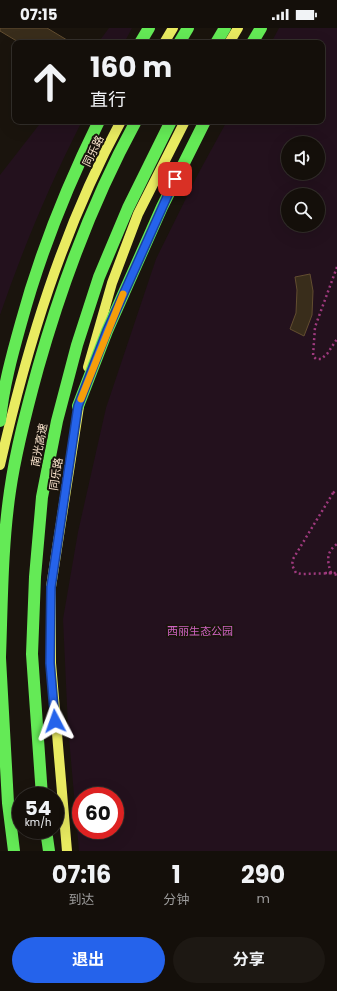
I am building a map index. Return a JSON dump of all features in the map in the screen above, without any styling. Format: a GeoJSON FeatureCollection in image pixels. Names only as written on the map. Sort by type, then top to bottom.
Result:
{"type":"FeatureCollection","features":[{"type":"Feature","properties":{"kind":"highway"},"geometry":{"type":"LineString","coordinates":[[142,40],[149,28]]}},
{"type":"Feature","properties":{"kind":"highway"},"geometry":{"type":"LineString","coordinates":[[181,40],[188,28]]}},
{"type":"Feature","properties":{"kind":"highway"},"geometry":{"type":"LineString","coordinates":[[218,40],[225,28]]}},
{"type":"Feature","properties":{"kind":"highway"},"geometry":{"type":"LineString","coordinates":[[254,40],[261,28]]}},
{"type":"Feature","properties":{"kind":"highway"},"geometry":{"type":"LineString","coordinates":[[0,416],[12,353],[34,274],[61,203],[98,124]]}},
{"type":"Feature","properties":{"kind":"highway","name":"南光高速"},"geometry":{"type":"LineString","coordinates":[[14,851],[8,803],[0,658],[3,572],[10,491],[25,415],[47,336],[70,269],[99,198],[135,124]]}},
{"type":"Feature","properties":{"kind":"highway","name":"南光高速"},"geometry":{"type":"LineString","coordinates":[[41,787],[32,654],[34,577],[42,497],[57,421],[99,277],[128,208],[170,124]]}},
{"type":"Feature","properties":{"kind":"highway"},"geometry":{"type":"LineString","coordinates":[[78,406],[107,331],[162,207],[204,124]]}},
{"type":"Feature","properties":{"kind":"highway"},"geometry":{"type":"LineString","coordinates":[[47,839],[49,851]]}},
{"type":"Feature","properties":{"kind":"main road"},"geometry":{"type":"LineString","coordinates":[[166,40],[173,28]]}},
{"type":"Feature","properties":{"kind":"main road"},"geometry":{"type":"LineString","coordinates":[[232,40],[238,28]]}},
{"type":"Feature","properties":{"kind":"main road","name":"同乐路"},"geometry":{"type":"LineString","coordinates":[[0,465],[13,409],[36,329],[58,261],[87,192],[120,124]]}},
{"type":"Feature","properties":{"kind":"main road","name":"同乐路"},"geometry":{"type":"LineString","coordinates":[[67,851],[50,663],[51,587],[78,406],[112,283],[138,214],[183,124]]}},
{"type":"Feature","properties":{"kind":"path"},"geometry":{"type":"LineString","coordinates":[[337,267],[315,326],[313,356],[316,359],[321,359],[327,354],[337,339]]}},
{"type":"Feature","properties":{"kind":"path"},"geometry":{"type":"LineString","coordinates":[[337,490],[328,499],[293,559],[292,565],[296,573],[337,574]]}},
{"type":"Feature","properties":{"kind":"path"},"geometry":{"type":"LineString","coordinates":[[331,573],[327,556],[331,548],[337,544]]}},
{"type":"Feature","properties":{"kind":"path"},"geometry":{"type":"LineString","coordinates":[[325,573],[337,574]]}},
{"type":"Feature","properties":{"kind":"green space"},"geometry":{"type":"Polygon","coordinates":[[[109,28],[132,28],[126,40],[100,40],[109,28]]]}},
{"type":"Feature","properties":{"kind":"green space","name":"西丽生态公园"},"geometry":{"type":"Polygon","coordinates":[[[279,28],[337,28],[337,851],[79,851],[78,839],[124,839],[124,787],[73,787],[68,727],[63,619],[78,532],[106,408],[156,259],[198,174],[225,124],[325,124],[325,40],[273,40],[279,28]]]}},
{"type":"Feature","properties":{"kind":"green space"},"geometry":{"type":"Polygon","coordinates":[[[40,124],[81,124],[38,216],[0,315],[0,175],[40,124]]]}},
{"type":"Feature","properties":{"kind":"building"},"geometry":{"type":"Polygon","coordinates":[[[0,28],[47,28],[67,40],[15,40],[0,31],[0,28]]]}},
{"type":"Feature","properties":{"kind":"building"},"geometry":{"type":"Polygon","coordinates":[[[310,274],[313,291],[312,315],[304,336],[290,329],[296,313],[297,290],[295,277],[310,274]]]}},
{"type":"Feature","properties":{"kind":"slow traffic"},"geometry":{"type":"LineString","coordinates":[[81,399],[123,294]]}},
{"type":"Feature","properties":{"kind":"route"},"geometry":{"type":"LineString","coordinates":[[55,721],[50,663],[51,587],[78,406],[107,331],[175,179]]}}]}
